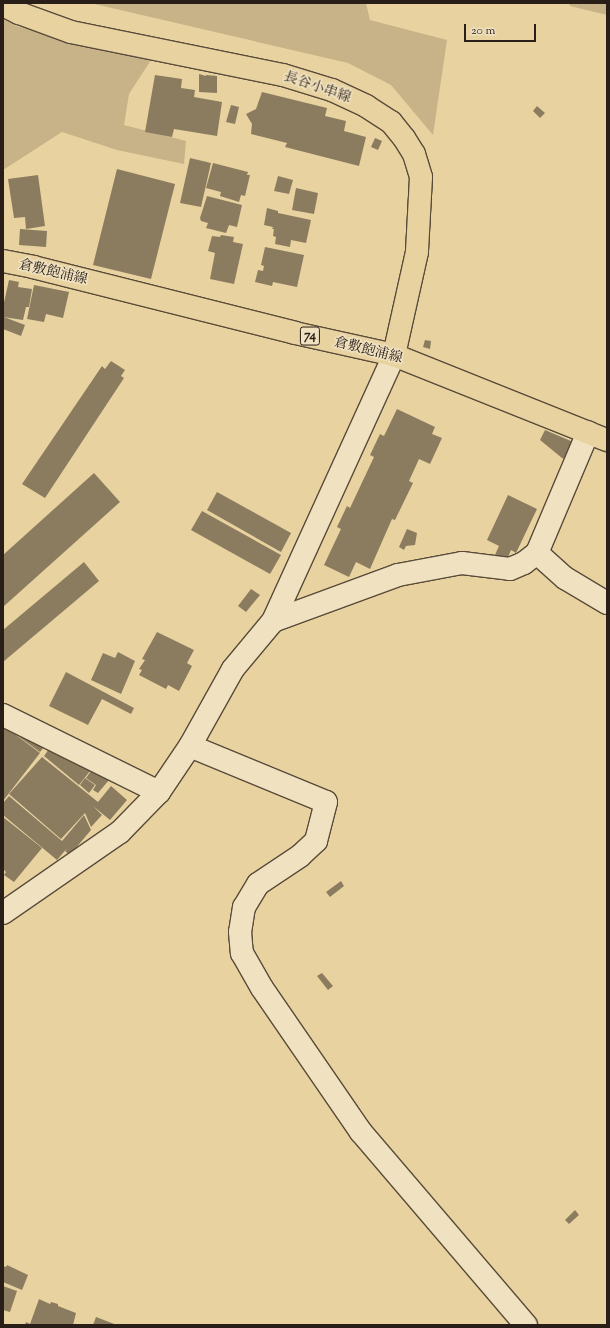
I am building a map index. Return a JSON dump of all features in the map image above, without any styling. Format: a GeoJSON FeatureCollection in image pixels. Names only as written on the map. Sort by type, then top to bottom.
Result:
{"type":"FeatureCollection","features":[{"type":"Feature","properties":{"kind":"main road","name":"長谷小串線"},"geometry":{"type":"LineString","coordinates":[[3,5],[19,13],[70,32],[283,75],[332,90],[366,106],[390,122],[404,138],[414,154],[421,177],[417,252],[394,355]]}},
{"type":"Feature","properties":{"kind":"main road","name":"倉敷飽浦線"},"geometry":{"type":"LineString","coordinates":[[3,261],[33,267],[295,333],[394,355],[598,436]]}},
{"type":"Feature","properties":{"kind":"street"},"geometry":{"type":"LineString","coordinates":[[3,914],[120,832],[159,792],[190,746],[233,669],[272,621],[394,355]]}},
{"type":"Feature","properties":{"kind":"street"},"geometry":{"type":"LineString","coordinates":[[272,621],[398,575],[462,564],[510,569],[524,563],[537,553],[598,436]]}},
{"type":"Feature","properties":{"kind":"street"},"geometry":{"type":"LineString","coordinates":[[537,553],[565,578],[607,603]]}},
{"type":"Feature","properties":{"kind":"street"},"geometry":{"type":"LineString","coordinates":[[3,715],[159,792]]}},
{"type":"Feature","properties":{"kind":"street"},"geometry":{"type":"LineString","coordinates":[[190,746],[326,802],[316,841],[300,856],[258,884],[244,907],[240,932],[242,953],[262,988],[361,1132],[526,1325]]}},
{"type":"Feature","properties":{"kind":"shaded area"},"geometry":{"type":"Polygon","coordinates":[[[90,3],[366,3],[370,20],[447,40],[433,135],[391,85],[348,63],[90,3]]]}},
{"type":"Feature","properties":{"kind":"shaded area"},"geometry":{"type":"Polygon","coordinates":[[[569,3],[607,3],[607,15],[570,6],[569,3]]]}},
{"type":"Feature","properties":{"kind":"shaded area"},"geometry":{"type":"Polygon","coordinates":[[[3,19],[16,26],[151,60],[129,94],[124,125],[186,141],[184,164],[117,150],[62,132],[3,170],[3,19]]]}},
{"type":"Feature","properties":{"kind":"building"},"geometry":{"type":"Polygon","coordinates":[[[199,74],[206,76],[217,76],[217,93],[199,92],[199,74]]]}},
{"type":"Feature","properties":{"kind":"building"},"geometry":{"type":"Polygon","coordinates":[[[155,75],[182,79],[181,88],[195,90],[194,97],[222,102],[217,136],[174,129],[172,137],[145,132],[155,75]]]}},
{"type":"Feature","properties":{"kind":"building"},"geometry":{"type":"Polygon","coordinates":[[[262,92],[327,108],[325,116],[346,121],[344,131],[366,137],[359,166],[285,147],[287,143],[251,134],[252,124],[246,114],[256,109],[262,92]]]}},
{"type":"Feature","properties":{"kind":"building"},"geometry":{"type":"Polygon","coordinates":[[[231,105],[239,107],[235,124],[226,122],[231,105]]]}},
{"type":"Feature","properties":{"kind":"building"},"geometry":{"type":"Polygon","coordinates":[[[537,106],[545,113],[540,118],[533,111],[537,106]]]}},
{"type":"Feature","properties":{"kind":"building"},"geometry":{"type":"Polygon","coordinates":[[[375,138],[382,141],[378,150],[371,147],[375,138]]]}},
{"type":"Feature","properties":{"kind":"building"},"geometry":{"type":"Polygon","coordinates":[[[190,158],[211,163],[201,207],[180,203],[190,158]]]}},
{"type":"Feature","properties":{"kind":"building"},"geometry":{"type":"Polygon","coordinates":[[[213,163],[248,172],[247,175],[250,175],[245,196],[241,195],[239,202],[220,196],[221,192],[206,188],[213,163]]]}},
{"type":"Feature","properties":{"kind":"building"},"geometry":{"type":"Polygon","coordinates":[[[117,169],[175,184],[151,279],[93,265],[117,169]]]}},
{"type":"Feature","properties":{"kind":"building"},"geometry":{"type":"Polygon","coordinates":[[[38,175],[45,226],[26,229],[25,217],[14,218],[8,179],[38,175]]]}},
{"type":"Feature","properties":{"kind":"building"},"geometry":{"type":"Polygon","coordinates":[[[278,176],[293,180],[289,194],[274,191],[278,176]]]}},
{"type":"Feature","properties":{"kind":"building"},"geometry":{"type":"Polygon","coordinates":[[[296,188],[318,193],[314,214],[292,210],[296,188]]]}},
{"type":"Feature","properties":{"kind":"building"},"geometry":{"type":"Polygon","coordinates":[[[207,196],[242,205],[237,227],[229,225],[226,233],[206,228],[208,223],[201,221],[200,218],[207,196]]]}},
{"type":"Feature","properties":{"kind":"building"},"geometry":{"type":"Polygon","coordinates":[[[267,208],[278,211],[278,213],[311,220],[306,243],[291,240],[290,247],[275,244],[276,237],[273,236],[273,227],[264,225],[267,208]]]}},
{"type":"Feature","properties":{"kind":"building"},"geometry":{"type":"Polygon","coordinates":[[[20,229],[47,231],[46,247],[19,245],[20,229]]]}},
{"type":"Feature","properties":{"kind":"building"},"geometry":{"type":"Polygon","coordinates":[[[221,235],[234,237],[233,242],[243,244],[234,284],[210,279],[215,253],[208,251],[212,236],[220,237],[221,235]]]}},
{"type":"Feature","properties":{"kind":"building"},"geometry":{"type":"Polygon","coordinates":[[[265,247],[304,255],[297,287],[273,282],[272,286],[255,282],[258,270],[263,271],[264,266],[261,265],[265,247]]]}},
{"type":"Feature","properties":{"kind":"building"},"geometry":{"type":"Polygon","coordinates":[[[9,280],[19,282],[18,287],[32,289],[29,307],[26,307],[23,320],[3,317],[3,307],[9,280]]]}},
{"type":"Feature","properties":{"kind":"building"},"geometry":{"type":"Polygon","coordinates":[[[34,285],[69,292],[63,318],[46,314],[44,322],[27,319],[34,285]]]}},
{"type":"Feature","properties":{"kind":"building"},"geometry":{"type":"Polygon","coordinates":[[[4,317],[25,325],[21,336],[3,329],[4,317]]]}},
{"type":"Feature","properties":{"kind":"building"},"geometry":{"type":"Polygon","coordinates":[[[425,340],[431,341],[430,349],[423,347],[425,340]]]}},
{"type":"Feature","properties":{"kind":"building"},"geometry":{"type":"Polygon","coordinates":[[[111,361],[125,370],[121,376],[124,378],[45,498],[22,484],[102,366],[105,369],[111,361]]]}},
{"type":"Feature","properties":{"kind":"building"},"geometry":{"type":"Polygon","coordinates":[[[397,409],[435,427],[432,434],[442,438],[430,464],[419,459],[409,481],[413,483],[395,520],[392,519],[370,569],[356,562],[349,577],[324,565],[341,529],[337,527],[347,506],[350,508],[374,457],[370,455],[380,434],[384,436],[397,409]]]}},
{"type":"Feature","properties":{"kind":"building"},"geometry":{"type":"Polygon","coordinates":[[[545,430],[578,444],[571,462],[562,458],[540,440],[545,430]]]}},
{"type":"Feature","properties":{"kind":"building"},"geometry":{"type":"Polygon","coordinates":[[[94,473],[120,502],[3,607],[3,555],[94,473]]]}},
{"type":"Feature","properties":{"kind":"building"},"geometry":{"type":"Polygon","coordinates":[[[217,492],[291,533],[281,552],[207,510],[217,492]]]}},
{"type":"Feature","properties":{"kind":"building"},"geometry":{"type":"Polygon","coordinates":[[[508,495],[537,509],[516,553],[511,550],[506,562],[494,557],[499,546],[487,540],[508,495]]]}},
{"type":"Feature","properties":{"kind":"building"},"geometry":{"type":"Polygon","coordinates":[[[202,511],[281,555],[270,574],[191,530],[202,511]]]}},
{"type":"Feature","properties":{"kind":"building"},"geometry":{"type":"Polygon","coordinates":[[[407,529],[417,533],[415,545],[406,546],[404,550],[399,547],[407,529]]]}},
{"type":"Feature","properties":{"kind":"building"},"geometry":{"type":"Polygon","coordinates":[[[84,562],[99,581],[3,662],[3,630],[84,562]]]}},
{"type":"Feature","properties":{"kind":"building"},"geometry":{"type":"Polygon","coordinates":[[[251,589],[260,595],[246,612],[238,606],[251,589]]]}},
{"type":"Feature","properties":{"kind":"building"},"geometry":{"type":"Polygon","coordinates":[[[157,632],[194,650],[187,663],[192,666],[179,691],[168,685],[166,689],[139,675],[142,670],[139,669],[145,660],[142,659],[157,632]]]}},
{"type":"Feature","properties":{"kind":"building"},"geometry":{"type":"Polygon","coordinates":[[[118,652],[135,661],[121,694],[91,680],[103,653],[115,658],[118,652]]]}},
{"type":"Feature","properties":{"kind":"building"},"geometry":{"type":"Polygon","coordinates":[[[66,672],[134,708],[131,714],[102,699],[88,725],[49,706],[66,672]]]}},
{"type":"Feature","properties":{"kind":"building"},"geometry":{"type":"Polygon","coordinates":[[[4,726],[40,753],[3,801],[3,727],[4,726]]]}},
{"type":"Feature","properties":{"kind":"building"},"geometry":{"type":"Polygon","coordinates":[[[15,732],[44,747],[40,752],[14,733],[15,732]]]}},
{"type":"Feature","properties":{"kind":"building"},"geometry":{"type":"Polygon","coordinates":[[[49,749],[90,771],[79,785],[44,756],[49,749]]]}},
{"type":"Feature","properties":{"kind":"building"},"geometry":{"type":"Polygon","coordinates":[[[42,757],[98,802],[111,786],[127,800],[110,820],[93,806],[102,815],[91,827],[85,813],[61,839],[9,794],[42,757]]]}},
{"type":"Feature","properties":{"kind":"building"},"geometry":{"type":"Polygon","coordinates":[[[91,771],[109,780],[98,793],[93,790],[96,785],[86,778],[91,771]]]}},
{"type":"Feature","properties":{"kind":"building"},"geometry":{"type":"Polygon","coordinates":[[[85,778],[95,785],[89,793],[80,785],[85,778]]]}},
{"type":"Feature","properties":{"kind":"building"},"geometry":{"type":"Polygon","coordinates":[[[9,796],[62,841],[84,815],[91,830],[70,855],[65,851],[68,847],[57,860],[3,815],[3,803],[9,796]]]}},
{"type":"Feature","properties":{"kind":"building"},"geometry":{"type":"Polygon","coordinates":[[[3,817],[42,848],[14,882],[4,875],[6,872],[3,869],[3,817]]]}},
{"type":"Feature","properties":{"kind":"building"},"geometry":{"type":"Polygon","coordinates":[[[341,881],[344,886],[330,897],[326,892],[341,881]]]}},
{"type":"Feature","properties":{"kind":"building"},"geometry":{"type":"Polygon","coordinates":[[[322,973],[333,986],[328,990],[317,976],[322,973]]]}},
{"type":"Feature","properties":{"kind":"building"},"geometry":{"type":"Polygon","coordinates":[[[575,1210],[579,1215],[569,1224],[565,1220],[575,1210]]]}},
{"type":"Feature","properties":{"kind":"building"},"geometry":{"type":"Polygon","coordinates":[[[7,1265],[28,1275],[22,1290],[3,1282],[3,1266],[6,1267],[7,1265]]]}},
{"type":"Feature","properties":{"kind":"building"},"geometry":{"type":"Polygon","coordinates":[[[3,1286],[17,1291],[10,1312],[3,1310],[3,1286]]]}},
{"type":"Feature","properties":{"kind":"building"},"geometry":{"type":"Polygon","coordinates":[[[39,1299],[50,1304],[51,1302],[58,1304],[58,1306],[76,1313],[73,1325],[25,1325],[26,1322],[30,1324],[39,1299]]]}},
{"type":"Feature","properties":{"kind":"building"},"geometry":{"type":"Polygon","coordinates":[[[96,1317],[117,1325],[93,1325],[96,1317]]]}}]}
